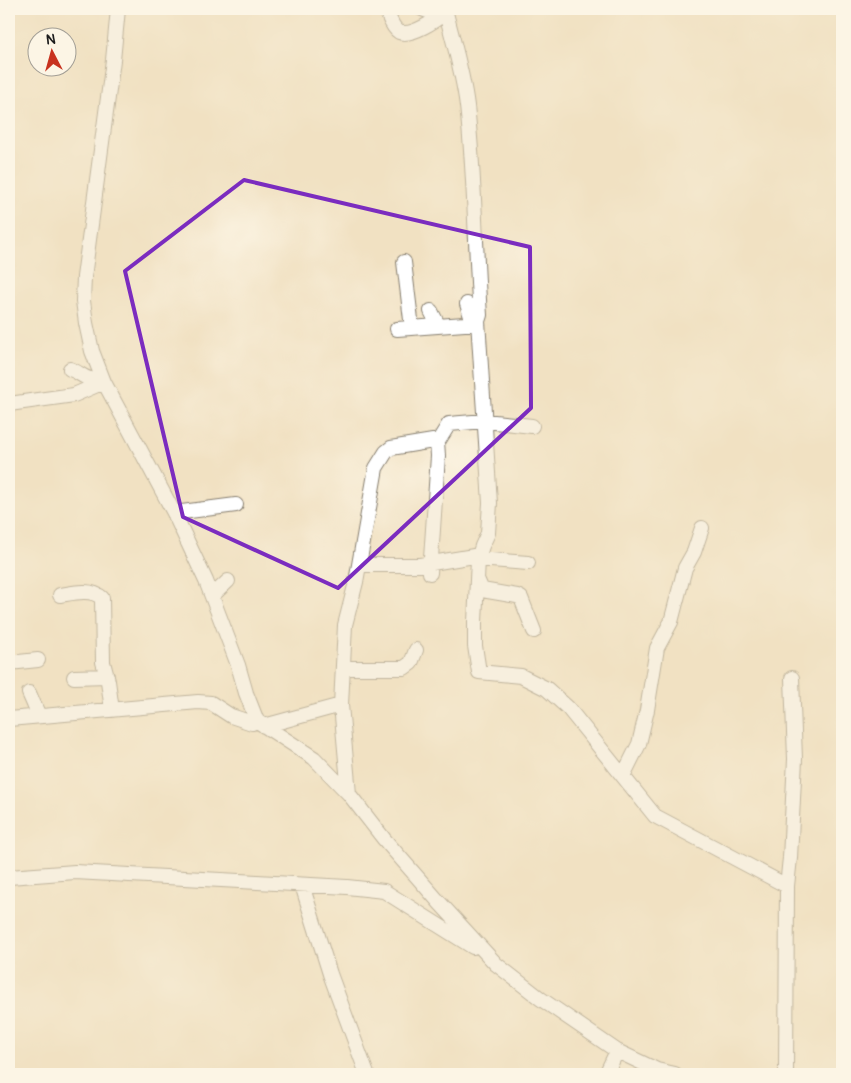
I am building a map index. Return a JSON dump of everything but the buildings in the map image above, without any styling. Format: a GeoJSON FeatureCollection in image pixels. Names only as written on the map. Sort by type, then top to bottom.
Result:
{"type":"FeatureCollection","features":[{"type":"Feature","properties":{"kind":"street"},"geometry":{"type":"LineString","coordinates":[[118,9],[84,278],[83,300],[92,351],[103,380],[174,513],[212,596],[260,724],[314,758],[348,794],[384,839],[496,964]]}},
{"type":"Feature","properties":{"kind":"street"},"geometry":{"type":"LineString","coordinates":[[422,9],[444,12]]}},
{"type":"Feature","properties":{"kind":"street"},"geometry":{"type":"LineString","coordinates":[[388,15],[399,32],[414,32],[428,25],[444,12]]}},
{"type":"Feature","properties":{"kind":"street"},"geometry":{"type":"LineString","coordinates":[[444,12],[453,34],[467,104],[473,175],[480,315],[476,323]]}},
{"type":"Feature","properties":{"kind":"street"},"geometry":{"type":"LineString","coordinates":[[404,262],[405,328],[476,323]]}},
{"type":"Feature","properties":{"kind":"street"},"geometry":{"type":"LineString","coordinates":[[467,304],[476,323],[490,503],[488,533],[479,557],[475,630],[475,646],[479,672],[521,676],[547,689],[568,708],[655,816],[787,886]]}},
{"type":"Feature","properties":{"kind":"street"},"geometry":{"type":"LineString","coordinates":[[432,311],[438,325]]}},
{"type":"Feature","properties":{"kind":"street"},"geometry":{"type":"LineString","coordinates":[[70,369],[92,380],[103,380]]}},
{"type":"Feature","properties":{"kind":"street"},"geometry":{"type":"LineString","coordinates":[[9,404],[74,395],[103,380]]}},
{"type":"Feature","properties":{"kind":"street"},"geometry":{"type":"LineString","coordinates":[[348,794],[341,705],[346,625],[359,565],[376,468],[386,452],[392,448],[437,441],[449,424],[485,421],[532,426]]}},
{"type":"Feature","properties":{"kind":"street"},"geometry":{"type":"LineString","coordinates":[[431,569],[430,552],[438,456],[437,441]]}},
{"type":"Feature","properties":{"kind":"street"},"geometry":{"type":"LineString","coordinates":[[174,513],[236,505]]}},
{"type":"Feature","properties":{"kind":"street"},"geometry":{"type":"LineString","coordinates":[[623,776],[639,744],[647,710],[657,648],[671,622],[685,568],[694,552],[702,528]]}},
{"type":"Feature","properties":{"kind":"street"},"geometry":{"type":"LineString","coordinates":[[359,565],[420,565],[431,569],[479,557],[489,562],[528,563]]}},
{"type":"Feature","properties":{"kind":"street"},"geometry":{"type":"LineString","coordinates":[[478,580],[482,590],[521,598],[534,631]]}},
{"type":"Feature","properties":{"kind":"street"},"geometry":{"type":"LineString","coordinates":[[212,596],[228,581]]}},
{"type":"Feature","properties":{"kind":"street"},"geometry":{"type":"LineString","coordinates":[[60,595],[82,592],[97,594],[102,598],[103,662],[112,710]]}},
{"type":"Feature","properties":{"kind":"street"},"geometry":{"type":"LineString","coordinates":[[344,668],[404,668],[411,663],[416,650]]}},
{"type":"Feature","properties":{"kind":"street"},"geometry":{"type":"LineString","coordinates":[[9,663],[38,660]]}},
{"type":"Feature","properties":{"kind":"street"},"geometry":{"type":"LineString","coordinates":[[74,678],[107,676]]}},
{"type":"Feature","properties":{"kind":"street"},"geometry":{"type":"LineString","coordinates":[[786,1074],[787,886],[790,866],[795,759],[792,678]]}},
{"type":"Feature","properties":{"kind":"street"},"geometry":{"type":"LineString","coordinates":[[29,693],[39,716]]}},
{"type":"Feature","properties":{"kind":"street"},"geometry":{"type":"LineString","coordinates":[[9,719],[198,702],[211,703],[232,716],[260,724],[341,705]]}},
{"type":"Feature","properties":{"kind":"street"},"geometry":{"type":"LineString","coordinates":[[9,877],[75,872],[384,891],[442,926],[617,1051],[657,1070],[675,1074]]}},
{"type":"Feature","properties":{"kind":"street"},"geometry":{"type":"LineString","coordinates":[[302,885],[330,974],[367,1074]]}},
{"type":"Feature","properties":{"kind":"street"},"geometry":{"type":"LineString","coordinates":[[606,1074],[617,1051]]}},
{"type":"Feature","properties":{"kind":"highlighted area"},"geometry":{"type":"Polygon","coordinates":[[[244,180],[530,247],[531,408],[338,588],[183,517],[125,271],[244,180]]]}}]}
